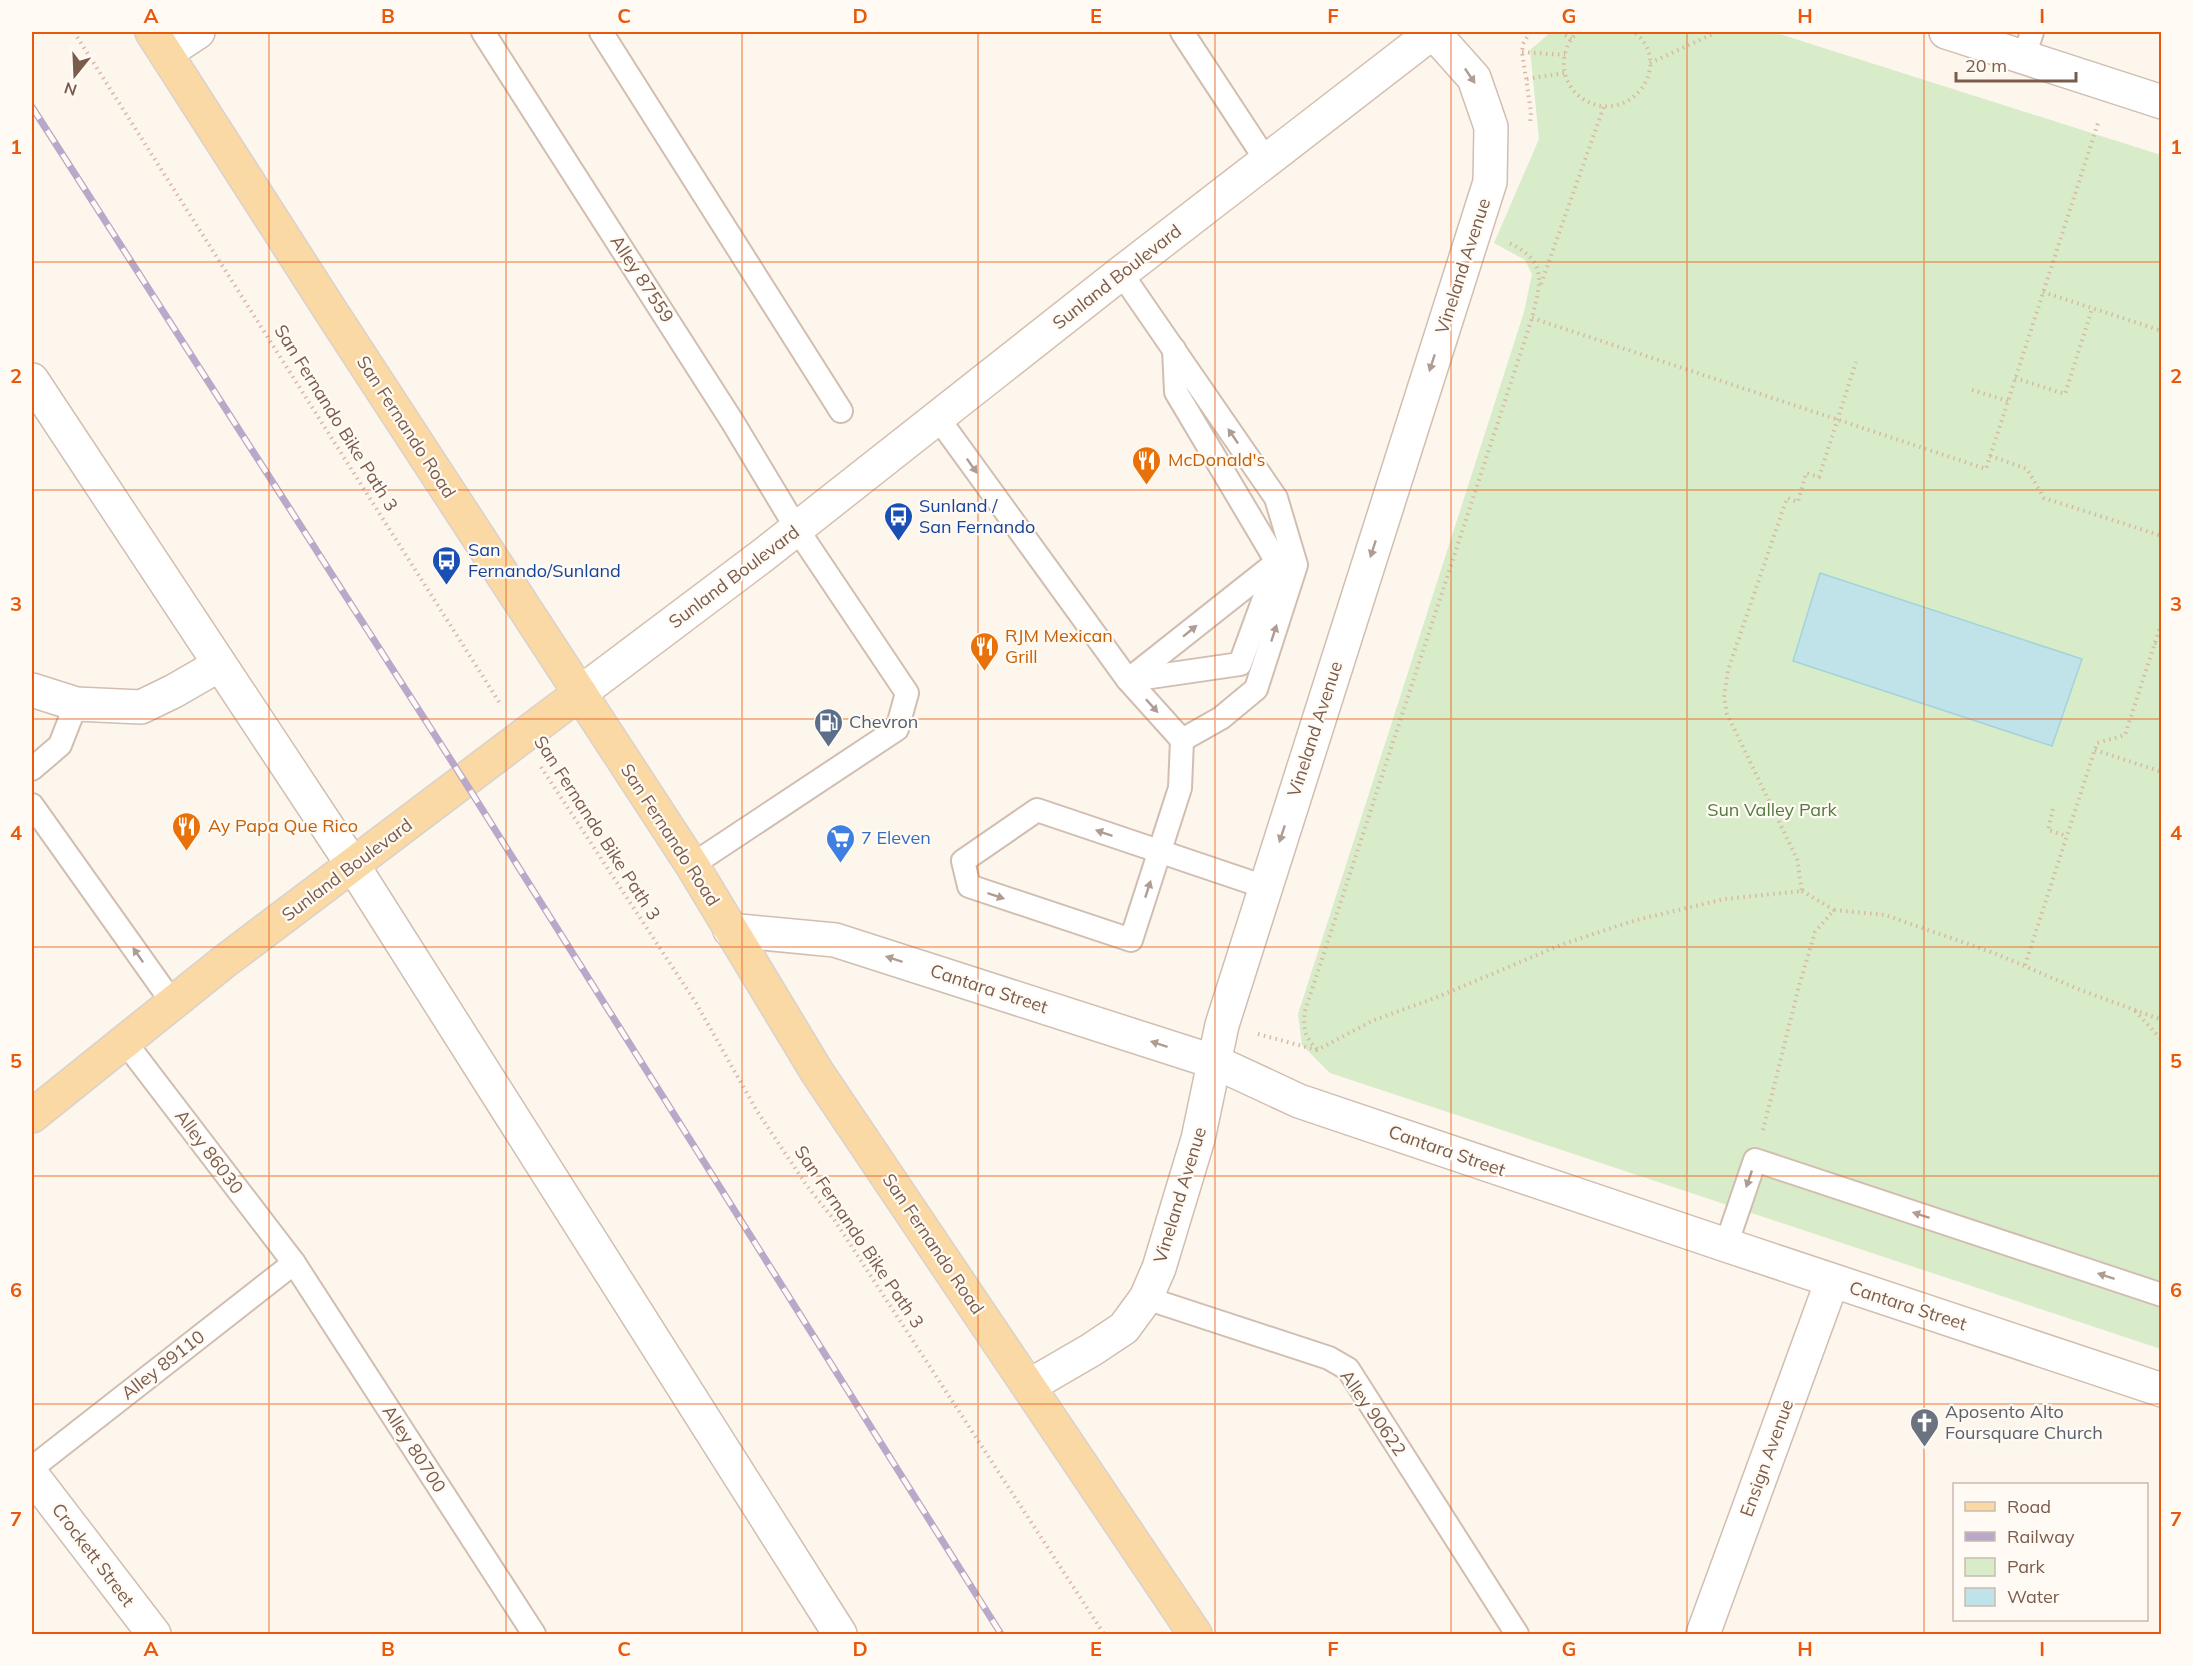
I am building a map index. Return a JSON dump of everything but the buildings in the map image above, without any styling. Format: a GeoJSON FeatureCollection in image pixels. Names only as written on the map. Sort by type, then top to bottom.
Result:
{"type":"FeatureCollection","features":[{"type":"Feature","properties":{"kind":"main road","name":"San Fernando Road"},"geometry":{"type":"LineString","coordinates":[[159,42],[692,865],[817,1072],[1195,1635]]}},
{"type":"Feature","properties":{"kind":"main road","name":"Sunland Boulevard"},"geometry":{"type":"LineString","coordinates":[[32,1116],[172,1002],[580,693]]}},
{"type":"Feature","properties":{"kind":"street"},"geometry":{"type":"LineString","coordinates":[[159,42],[198,32]]}},
{"type":"Feature","properties":{"kind":"street","name":"Sunland Boulevard"},"geometry":{"type":"LineString","coordinates":[[580,693],[797,529],[1121,273],[1433,32]]}},
{"type":"Feature","properties":{"kind":"street","name":"Vineland Avenue"},"geometry":{"type":"LineString","coordinates":[[1029,1386],[1124,1328],[1146,1298],[1159,1268],[1198,1139],[1222,1025],[1490,182],[1491,127],[1474,78],[1433,32]]}},
{"type":"Feature","properties":{"kind":"street"},"geometry":{"type":"LineString","coordinates":[[1946,32],[2028,44],[2110,86],[2162,102]]}},
{"type":"Feature","properties":{"kind":"street"},"geometry":{"type":"LineString","coordinates":[[33,385],[352,864],[840,1635]]}},
{"type":"Feature","properties":{"kind":"street"},"geometry":{"type":"LineString","coordinates":[[32,690],[76,705],[141,707],[174,692],[219,665]]}},
{"type":"Feature","properties":{"kind":"street","name":"Cantara Street"},"geometry":{"type":"LineString","coordinates":[[730,930],[835,940],[1215,1062],[1299,1101],[2162,1390]]}},
{"type":"Feature","properties":{"kind":"street","name":"Ensign Avenue"},"geometry":{"type":"LineString","coordinates":[[1702,1635],[1832,1281]]}},
{"type":"Feature","properties":{"kind":"street","name":"Crockett Street"},"geometry":{"type":"LineString","coordinates":[[32,1475],[153,1635]]}},
{"type":"Feature","properties":{"kind":"lane","name":"Alley 87559"},"geometry":{"type":"LineString","coordinates":[[483,32],[732,421],[797,529],[908,693],[897,729],[692,865]]}},
{"type":"Feature","properties":{"kind":"lane"},"geometry":{"type":"LineString","coordinates":[[601,32],[841,411]]}},
{"type":"Feature","properties":{"kind":"lane"},"geometry":{"type":"LineString","coordinates":[[1182,32],[1266,160]]}},
{"type":"Feature","properties":{"kind":"lane"},"geometry":{"type":"LineString","coordinates":[[1121,273],[1275,498],[1296,565],[1256,688],[1221,718],[1182,740]]}},
{"type":"Feature","properties":{"kind":"lane"},"geometry":{"type":"LineString","coordinates":[[1174,349],[1176,392],[1277,561]]}},
{"type":"Feature","properties":{"kind":"lane"},"geometry":{"type":"LineString","coordinates":[[938,418],[1128,680],[1182,740],[1180,788],[1160,852],[1131,940],[969,886],[963,861],[1037,810],[1160,852],[1265,887]]}},
{"type":"Feature","properties":{"kind":"lane"},"geometry":{"type":"LineString","coordinates":[[1128,680],[1240,664],[1277,561]]}},
{"type":"Feature","properties":{"kind":"lane"},"geometry":{"type":"LineString","coordinates":[[1128,680],[1277,561]]}},
{"type":"Feature","properties":{"kind":"lane"},"geometry":{"type":"LineString","coordinates":[[32,769],[60,745],[76,705]]}},
{"type":"Feature","properties":{"kind":"lane"},"geometry":{"type":"LineString","coordinates":[[32,805],[172,1002]]}},
{"type":"Feature","properties":{"kind":"lane","name":"Alley 86030"},"geometry":{"type":"LineString","coordinates":[[125,1042],[294,1263]]}},
{"type":"Feature","properties":{"kind":"lane"},"geometry":{"type":"LineString","coordinates":[[1726,1245],[1755,1160],[2162,1295]]}},
{"type":"Feature","properties":{"kind":"lane","name":"Alley 89110"},"geometry":{"type":"LineString","coordinates":[[32,1468],[294,1263]]}},
{"type":"Feature","properties":{"kind":"lane","name":"Alley 80700"},"geometry":{"type":"LineString","coordinates":[[294,1263],[534,1635]]}},
{"type":"Feature","properties":{"kind":"lane","name":"Alley 90622"},"geometry":{"type":"LineString","coordinates":[[1146,1298],[1329,1358],[1348,1369],[1517,1635]]}},
{"type":"Feature","properties":{"kind":"path","name":"San Fernando Bike Path 3"},"geometry":{"type":"LineString","coordinates":[[74,32],[522,738],[696,1003],[758,1111],[807,1186],[835,1221],[1104,1635]]}},
{"type":"Feature","properties":{"kind":"path"},"geometry":{"type":"LineString","coordinates":[[1530,32],[1523,44],[1522,52],[1531,112],[1530,132]]}},
{"type":"Feature","properties":{"kind":"path"},"geometry":{"type":"LineString","coordinates":[[1560,32],[1572,39]]}},
{"type":"Feature","properties":{"kind":"path"},"geometry":{"type":"LineString","coordinates":[[1579,32],[1572,39],[1565,55],[1565,73],[1570,86],[1579,96],[1590,104],[1604,106],[1619,105],[1632,99],[1642,88],[1648,75],[1650,63],[1646,46],[1634,32]]}},
{"type":"Feature","properties":{"kind":"path"},"geometry":{"type":"LineString","coordinates":[[1650,63],[1717,32]]}},
{"type":"Feature","properties":{"kind":"path"},"geometry":{"type":"LineString","coordinates":[[1522,52],[1565,55]]}},
{"type":"Feature","properties":{"kind":"path"},"geometry":{"type":"LineString","coordinates":[[1527,79],[1565,73]]}},
{"type":"Feature","properties":{"kind":"path"},"geometry":{"type":"LineString","coordinates":[[1532,318],[1986,469],[2110,86]]}},
{"type":"Feature","properties":{"kind":"path"},"geometry":{"type":"LineString","coordinates":[[1317,1050],[1306,1038],[1305,1011],[1532,318],[1541,284],[1604,106]]}},
{"type":"Feature","properties":{"kind":"path"},"geometry":{"type":"LineString","coordinates":[[1504,241],[1525,251],[1537,266],[1541,284]]}},
{"type":"Feature","properties":{"kind":"path"},"geometry":{"type":"LineString","coordinates":[[2043,292],[2162,331]]}},
{"type":"Feature","properties":{"kind":"path"},"geometry":{"type":"LineString","coordinates":[[2015,378],[2065,394],[2092,309]]}},
{"type":"Feature","properties":{"kind":"path"},"geometry":{"type":"LineString","coordinates":[[1802,891],[1797,860],[1727,714],[1724,698],[1728,670],[1787,498],[1798,502],[1806,473],[1819,477],[1856,362]]}},
{"type":"Feature","properties":{"kind":"path"},"geometry":{"type":"LineString","coordinates":[[1972,390],[2008,401]]}},
{"type":"Feature","properties":{"kind":"path"},"geometry":{"type":"LineString","coordinates":[[1990,456],[2027,469],[2044,498],[2162,536]]}},
{"type":"Feature","properties":{"kind":"path"},"geometry":{"type":"LineString","coordinates":[[2025,966],[2097,743],[2125,735],[2162,621]]}},
{"type":"Feature","properties":{"kind":"path"},"geometry":{"type":"LineString","coordinates":[[2155,642],[2162,645]]}},
{"type":"Feature","properties":{"kind":"path"},"geometry":{"type":"LineString","coordinates":[[2095,750],[2162,772]]}},
{"type":"Feature","properties":{"kind":"path"},"geometry":{"type":"LineString","coordinates":[[2053,809],[2048,830],[2067,836]]}},
{"type":"Feature","properties":{"kind":"path"},"geometry":{"type":"LineString","coordinates":[[1222,1025],[1317,1050],[1374,1020],[1435,998],[1563,944],[1615,927],[1725,900],[1802,891],[1834,910],[1885,915],[2025,966],[2134,1011],[2162,1020]]}},
{"type":"Feature","properties":{"kind":"path"},"geometry":{"type":"LineString","coordinates":[[1755,1160],[1815,932],[1834,910]]}},
{"type":"Feature","properties":{"kind":"path"},"geometry":{"type":"LineString","coordinates":[[2134,1011],[2162,1040]]}},
{"type":"Feature","properties":{"kind":"green space","name":"Sun Valley Park"},"geometry":{"type":"Polygon","coordinates":[[[1551,32],[1773,32],[2161,155],[2161,1349],[1330,1073],[1302,1045],[1298,1014],[1524,312],[1532,274],[1525,260],[1494,243],[1539,139],[1530,50],[1551,32]]]}},
{"type":"Feature","properties":{"kind":"water"},"geometry":{"type":"Polygon","coordinates":[[[1820,573],[2082,659],[2052,746],[1793,661],[1820,573]]]}},
{"type":"Feature","properties":{"kind":"railway"},"geometry":{"type":"LineString","coordinates":[[32,107],[465,782],[1001,1634]]}},
{"type":"Feature","properties":{"kind":"place","name":"McDonald's"},"geometry":{"type":"Point","coordinates":[1147,486]}},
{"type":"Feature","properties":{"kind":"place","name":"Sunland / San Fernando"},"geometry":{"type":"Point","coordinates":[898,542]}},
{"type":"Feature","properties":{"kind":"place","name":"San Fernando/Sunland"},"geometry":{"type":"Point","coordinates":[447,586]}},
{"type":"Feature","properties":{"kind":"place","name":"RJM Mexican Grill"},"geometry":{"type":"Point","coordinates":[984,672]}},
{"type":"Feature","properties":{"kind":"place","name":"Chevron"},"geometry":{"type":"Point","coordinates":[828,748]}},
{"type":"Feature","properties":{"kind":"place","name":"Ay Papa Que Rico"},"geometry":{"type":"Point","coordinates":[187,852]}},
{"type":"Feature","properties":{"kind":"place","name":"7 Eleven"},"geometry":{"type":"Point","coordinates":[840,864]}},
{"type":"Feature","properties":{"kind":"place","name":"Aposento Alto Foursquare Church"},"geometry":{"type":"Point","coordinates":[1924,1448]}}]}
